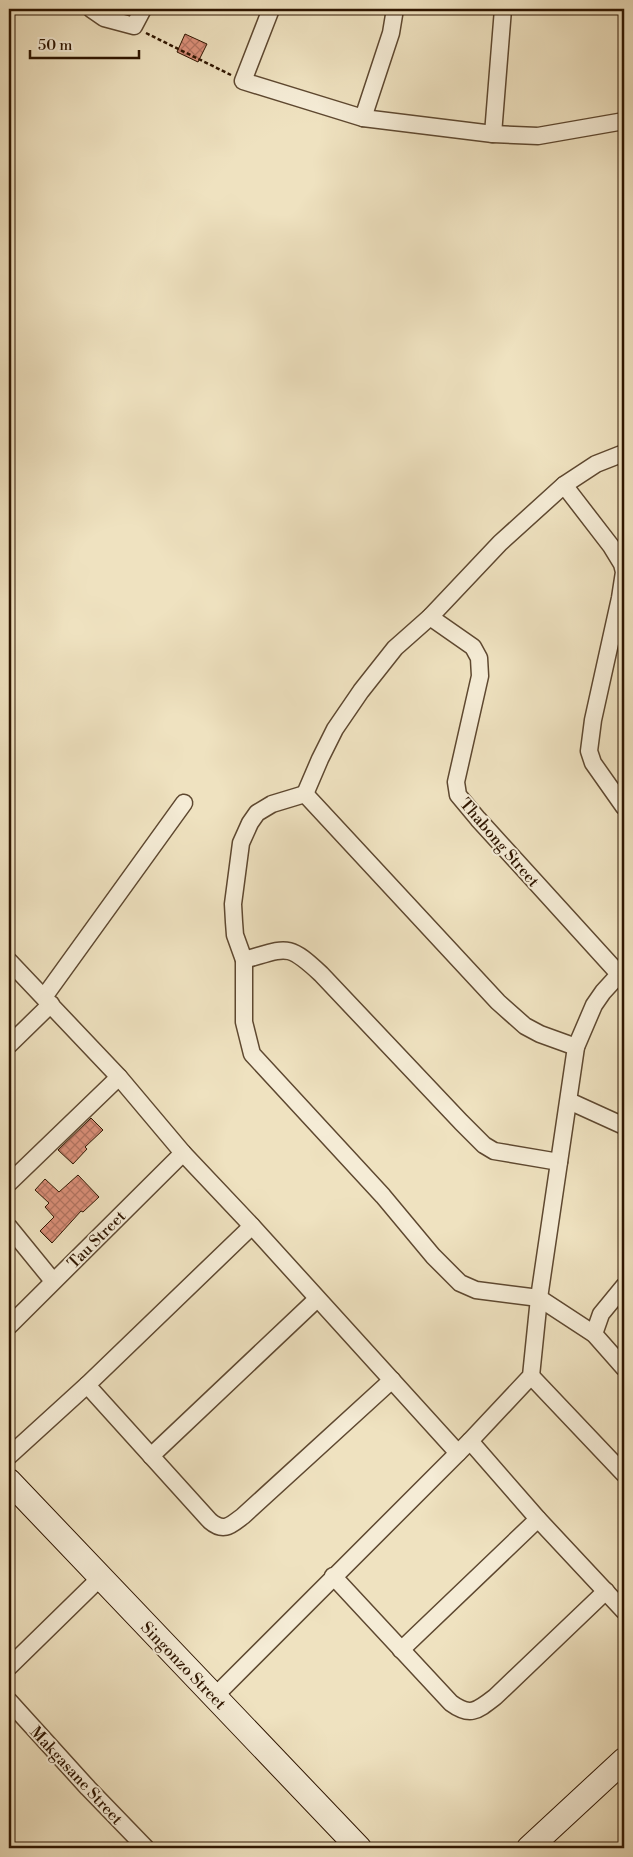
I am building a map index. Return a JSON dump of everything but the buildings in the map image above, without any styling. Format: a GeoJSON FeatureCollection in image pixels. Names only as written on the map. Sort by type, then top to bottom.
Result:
{"type":"FeatureCollection","features":[{"type":"Feature","properties":{"kind":"street"},"geometry":{"type":"LineString","coordinates":[[90,9],[104,18],[134,26],[143,9]]}},
{"type":"Feature","properties":{"kind":"street"},"geometry":{"type":"LineString","coordinates":[[271,9],[243,81],[363,118],[492,134],[538,136],[624,121]]}},
{"type":"Feature","properties":{"kind":"street"},"geometry":{"type":"LineString","coordinates":[[363,118],[391,33],[395,9]]}},
{"type":"Feature","properties":{"kind":"street"},"geometry":{"type":"LineString","coordinates":[[492,134],[502,9]]}},
{"type":"Feature","properties":{"kind":"street"},"geometry":{"type":"LineString","coordinates":[[305,794],[320,758],[336,729],[361,691],[395,648],[430,617],[500,543],[564,485],[596,464],[624,453]]}},
{"type":"Feature","properties":{"kind":"street"},"geometry":{"type":"LineString","coordinates":[[564,485],[611,546],[624,572],[593,720],[589,751],[593,763],[624,807]]}},
{"type":"Feature","properties":{"kind":"street","name":"Thabong Street"},"geometry":{"type":"LineString","coordinates":[[430,617],[473,647],[479,658],[480,676],[456,782],[458,795],[478,819],[621,972]]}},
{"type":"Feature","properties":{"kind":"street"},"geometry":{"type":"LineString","coordinates":[[305,794],[279,801],[261,810],[250,823],[241,843],[233,904],[235,935],[244,960],[244,1022],[252,1054],[382,1196],[433,1256],[460,1283],[476,1290],[539,1298],[594,1334],[624,1368]]}},
{"type":"Feature","properties":{"kind":"street"},"geometry":{"type":"LineString","coordinates":[[305,794],[503,1007],[525,1026],[540,1034],[576,1047]]}},
{"type":"Feature","properties":{"kind":"street"},"geometry":{"type":"LineString","coordinates":[[9,1045],[47,1001],[184,803]]}},
{"type":"Feature","properties":{"kind":"street"},"geometry":{"type":"LineString","coordinates":[[244,960],[280,950],[292,950],[321,974],[484,1145],[500,1152],[559,1162]]}},
{"type":"Feature","properties":{"kind":"street"},"geometry":{"type":"LineString","coordinates":[[9,961],[119,1077],[183,1152],[458,1453]]}},
{"type":"Feature","properties":{"kind":"street"},"geometry":{"type":"LineString","coordinates":[[214,1697],[470,1441],[531,1376],[539,1298],[576,1047],[594,1005],[621,972]]}},
{"type":"Feature","properties":{"kind":"street"},"geometry":{"type":"LineString","coordinates":[[9,1183],[119,1077]]}},
{"type":"Feature","properties":{"kind":"street"},"geometry":{"type":"LineString","coordinates":[[569,1101],[624,1126]]}},
{"type":"Feature","properties":{"kind":"street","name":"Tau Street"},"geometry":{"type":"LineString","coordinates":[[9,1326],[183,1152]]}},
{"type":"Feature","properties":{"kind":"street"},"geometry":{"type":"LineString","coordinates":[[9,1456],[87,1385],[252,1226]]}},
{"type":"Feature","properties":{"kind":"street"},"geometry":{"type":"LineString","coordinates":[[9,1227],[52,1281]]}},
{"type":"Feature","properties":{"kind":"street"},"geometry":{"type":"LineString","coordinates":[[594,1334],[601,1314],[624,1286]]}},
{"type":"Feature","properties":{"kind":"street"},"geometry":{"type":"LineString","coordinates":[[151,1456],[317,1299]]}},
{"type":"Feature","properties":{"kind":"street"},"geometry":{"type":"LineString","coordinates":[[531,1376],[624,1474]]}},
{"type":"Feature","properties":{"kind":"street"},"geometry":{"type":"LineString","coordinates":[[87,1385],[210,1521],[217,1527],[222,1528],[230,1526],[243,1516],[392,1380]]}},
{"type":"Feature","properties":{"kind":"street"},"geometry":{"type":"LineString","coordinates":[[470,1441],[538,1519],[624,1611]]}},
{"type":"Feature","properties":{"kind":"street","name":"Singonzo Street"},"geometry":{"type":"LineString","coordinates":[[9,1481],[359,1848]]}},
{"type":"Feature","properties":{"kind":"street"},"geometry":{"type":"LineString","coordinates":[[401,1650],[538,1519]]}},
{"type":"Feature","properties":{"kind":"street"},"geometry":{"type":"LineString","coordinates":[[333,1576],[451,1703],[463,1712],[473,1711],[484,1706],[495,1697],[606,1591]]}},
{"type":"Feature","properties":{"kind":"street"},"geometry":{"type":"LineString","coordinates":[[9,1667],[100,1578]]}},
{"type":"Feature","properties":{"kind":"street","name":"Makgasane Street"},"geometry":{"type":"LineString","coordinates":[[9,1702],[146,1848]]}},
{"type":"Feature","properties":{"kind":"street"},"geometry":{"type":"LineString","coordinates":[[529,1848],[624,1760]]}},
{"type":"Feature","properties":{"kind":"path"},"geometry":{"type":"LineString","coordinates":[[134,26],[243,81]]}}]}
